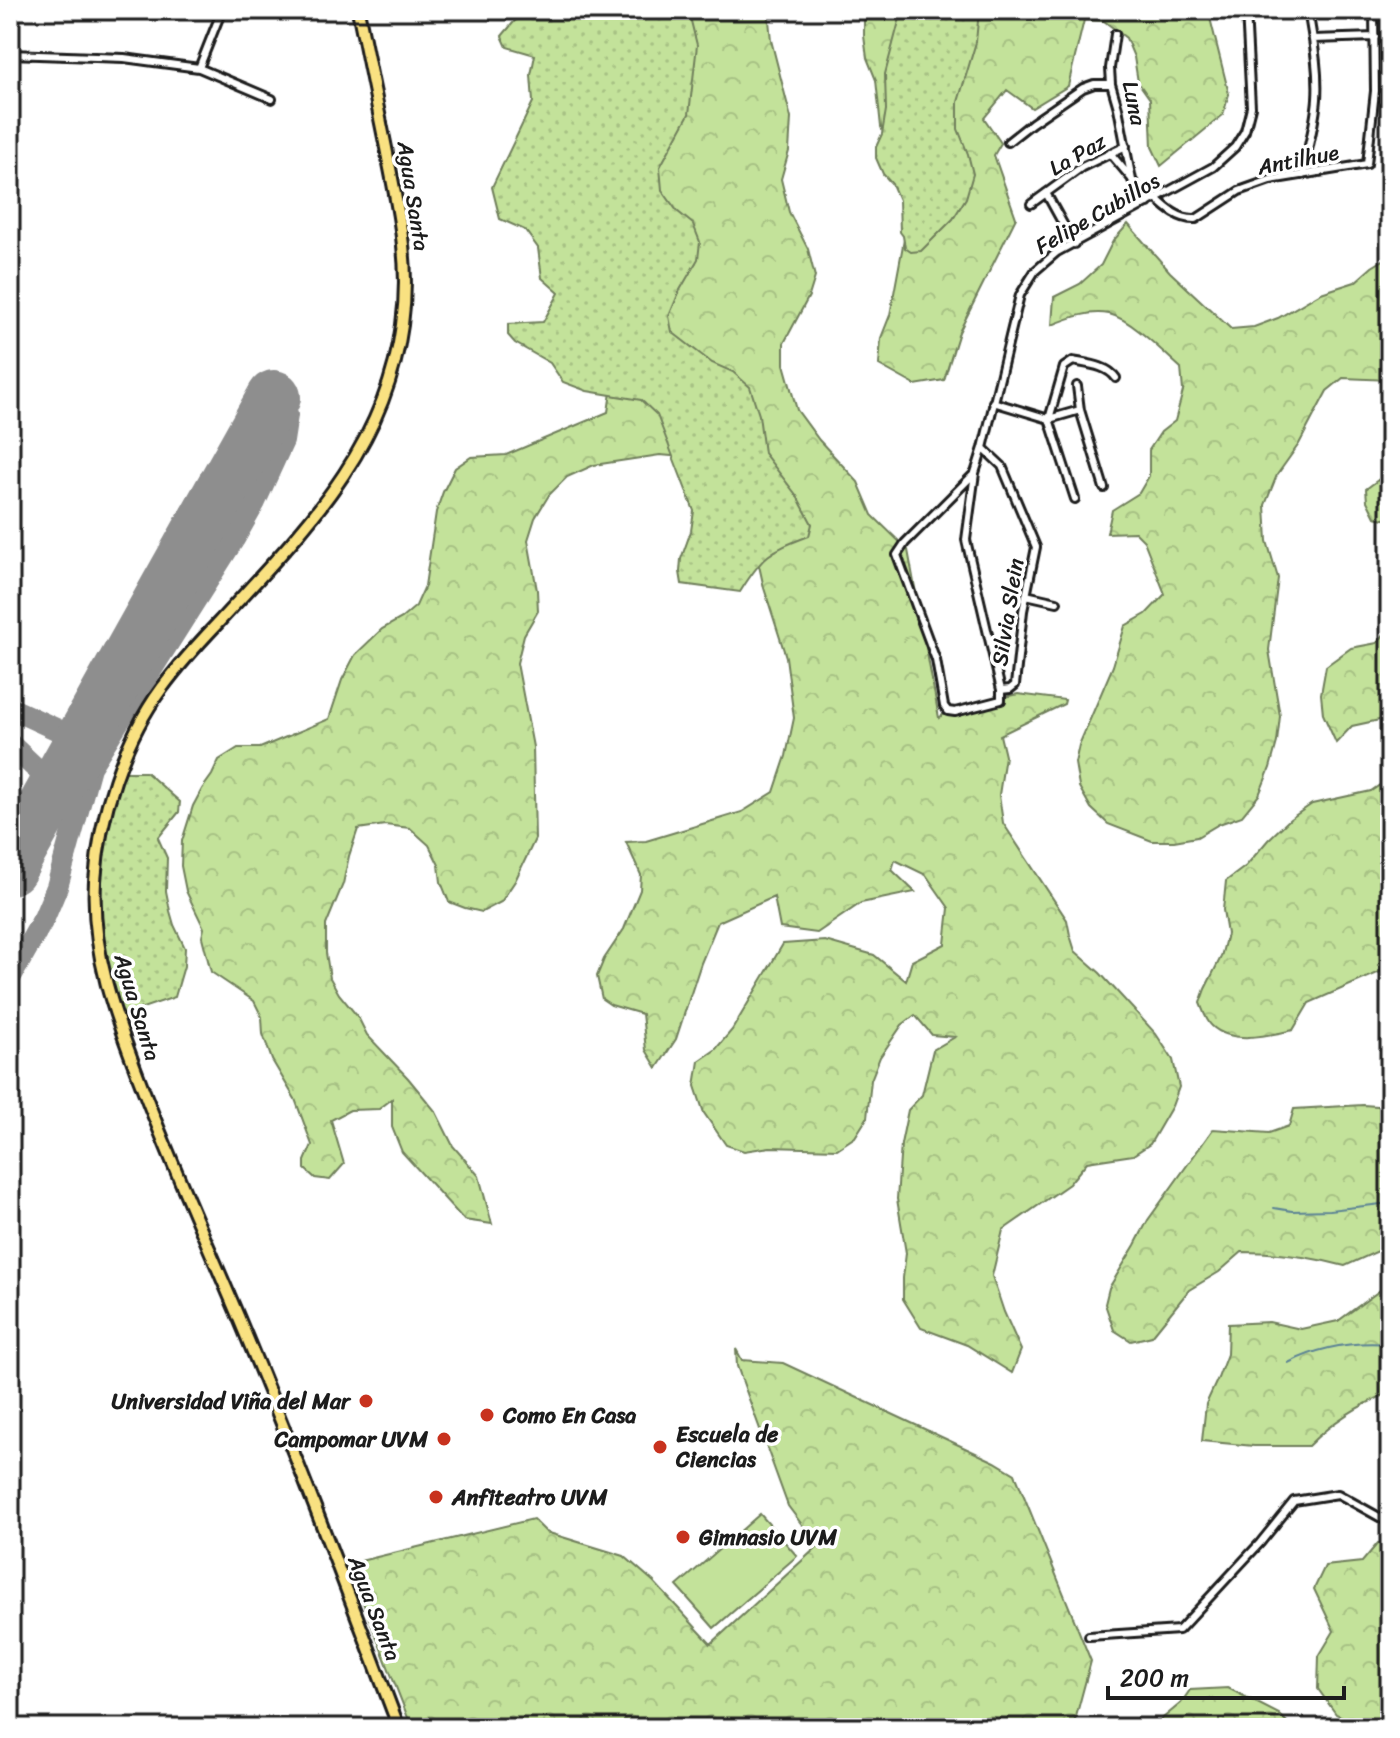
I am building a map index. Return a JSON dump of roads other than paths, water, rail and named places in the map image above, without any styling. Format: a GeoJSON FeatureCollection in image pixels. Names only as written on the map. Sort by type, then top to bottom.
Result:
{"type":"FeatureCollection","features":[{"type":"Feature","properties":{"kind":"main road","name":"Agua Santa"},"geometry":{"type":"LineString","coordinates":[[358,10],[403,235],[405,303],[392,373],[373,425],[344,476],[284,550],[187,657],[160,690],[145,716],[124,760],[106,814],[98,855],[95,908],[102,968],[116,1019],[175,1171],[293,1451],[399,1728]]}},
{"type":"Feature","properties":{"kind":"street"},"geometry":{"type":"LineString","coordinates":[[199,68],[222,10]]}},
{"type":"Feature","properties":{"kind":"street","name":"Felipe Cubillos"},"geometry":{"type":"LineString","coordinates":[[1001,690],[966,540],[975,473],[1017,303],[1024,286],[1049,257],[1221,161],[1235,147],[1245,131],[1252,99],[1246,10]]}},
{"type":"Feature","properties":{"kind":"street"},"geometry":{"type":"LineString","coordinates":[[1303,175],[1317,103],[1317,72],[1308,10]]}},
{"type":"Feature","properties":{"kind":"street"},"geometry":{"type":"LineString","coordinates":[[1313,39],[1375,37],[1374,10]]}},
{"type":"Feature","properties":{"kind":"street","name":"Luna"},"geometry":{"type":"LineString","coordinates":[[1115,34],[1111,84],[1132,180]]}},
{"type":"Feature","properties":{"kind":"street","name":"Antilhue"},"geometry":{"type":"LineString","coordinates":[[1156,198],[1169,210],[1191,220],[1239,191],[1270,180],[1367,164],[1374,104],[1375,37]]}},
{"type":"Feature","properties":{"kind":"street"},"geometry":{"type":"LineString","coordinates":[[10,54],[124,58],[199,68],[272,99]]}},
{"type":"Feature","properties":{"kind":"street"},"geometry":{"type":"LineString","coordinates":[[1008,142],[1083,88],[1094,84],[1111,84]]}},
{"type":"Feature","properties":{"kind":"street","name":"La Paz"},"geometry":{"type":"LineString","coordinates":[[1031,204],[1082,167],[1126,146]]}},
{"type":"Feature","properties":{"kind":"street","name":"Luna"},"geometry":{"type":"LineString","coordinates":[[1110,153],[1148,203]]}},
{"type":"Feature","properties":{"kind":"street","name":"La Paz"},"geometry":{"type":"LineString","coordinates":[[1046,193],[1074,244]]}},
{"type":"Feature","properties":{"kind":"street"},"geometry":{"type":"LineString","coordinates":[[1075,499],[1049,419],[1064,367],[1073,361],[1111,372],[1116,378]]}},
{"type":"Feature","properties":{"kind":"street"},"geometry":{"type":"LineString","coordinates":[[1077,386],[1080,410],[1104,488]]}},
{"type":"Feature","properties":{"kind":"street"},"geometry":{"type":"LineString","coordinates":[[993,402],[1049,419],[1080,410]]}},
{"type":"Feature","properties":{"kind":"street","name":"Silvia Slein"},"geometry":{"type":"LineString","coordinates":[[983,448],[1002,466],[1036,547],[1026,595],[1015,685],[1001,690]]}},
{"type":"Feature","properties":{"kind":"street"},"geometry":{"type":"LineString","coordinates":[[975,473],[905,543],[897,555],[936,660],[944,706],[948,711],[955,712],[1001,700],[1001,690]]}},
{"type":"Feature","properties":{"kind":"street"},"geometry":{"type":"LineString","coordinates":[[1026,595],[1057,602]]}},
{"type":"Feature","properties":{"kind":"street"},"geometry":{"type":"LineString","coordinates":[[1089,1636],[1179,1630],[1260,1543],[1294,1501],[1338,1494],[1390,1523]]}},
{"type":"Feature","properties":{"kind":"waterway"},"geometry":{"type":"LineString","coordinates":[[1274,1208],[1330,1210],[1390,1203]]}},
{"type":"Feature","properties":{"kind":"waterway"},"geometry":{"type":"LineString","coordinates":[[1288,1363],[1338,1346],[1390,1344]]}},
{"type":"Feature","properties":{"kind":"waterway"},"geometry":{"type":"LineString","coordinates":[[1384,1594],[1390,1601]]}},
{"type":"Feature","properties":{"kind":"place","name":"Universidad Viña del Mar"},"geometry":{"type":"Point","coordinates":[366,1401]}},
{"type":"Feature","properties":{"kind":"place","name":"Como En Casa"},"geometry":{"type":"Point","coordinates":[487,1415]}},
{"type":"Feature","properties":{"kind":"place","name":"Campomar UVM"},"geometry":{"type":"Point","coordinates":[444,1439]}},
{"type":"Feature","properties":{"kind":"place","name":"Escuela de Ciencias"},"geometry":{"type":"Point","coordinates":[660,1447]}},
{"type":"Feature","properties":{"kind":"place","name":"Anfiteatro UVM"},"geometry":{"type":"Point","coordinates":[436,1497]}},
{"type":"Feature","properties":{"kind":"place","name":"Gimnasio UVM"},"geometry":{"type":"Point","coordinates":[683,1537]}}]}
